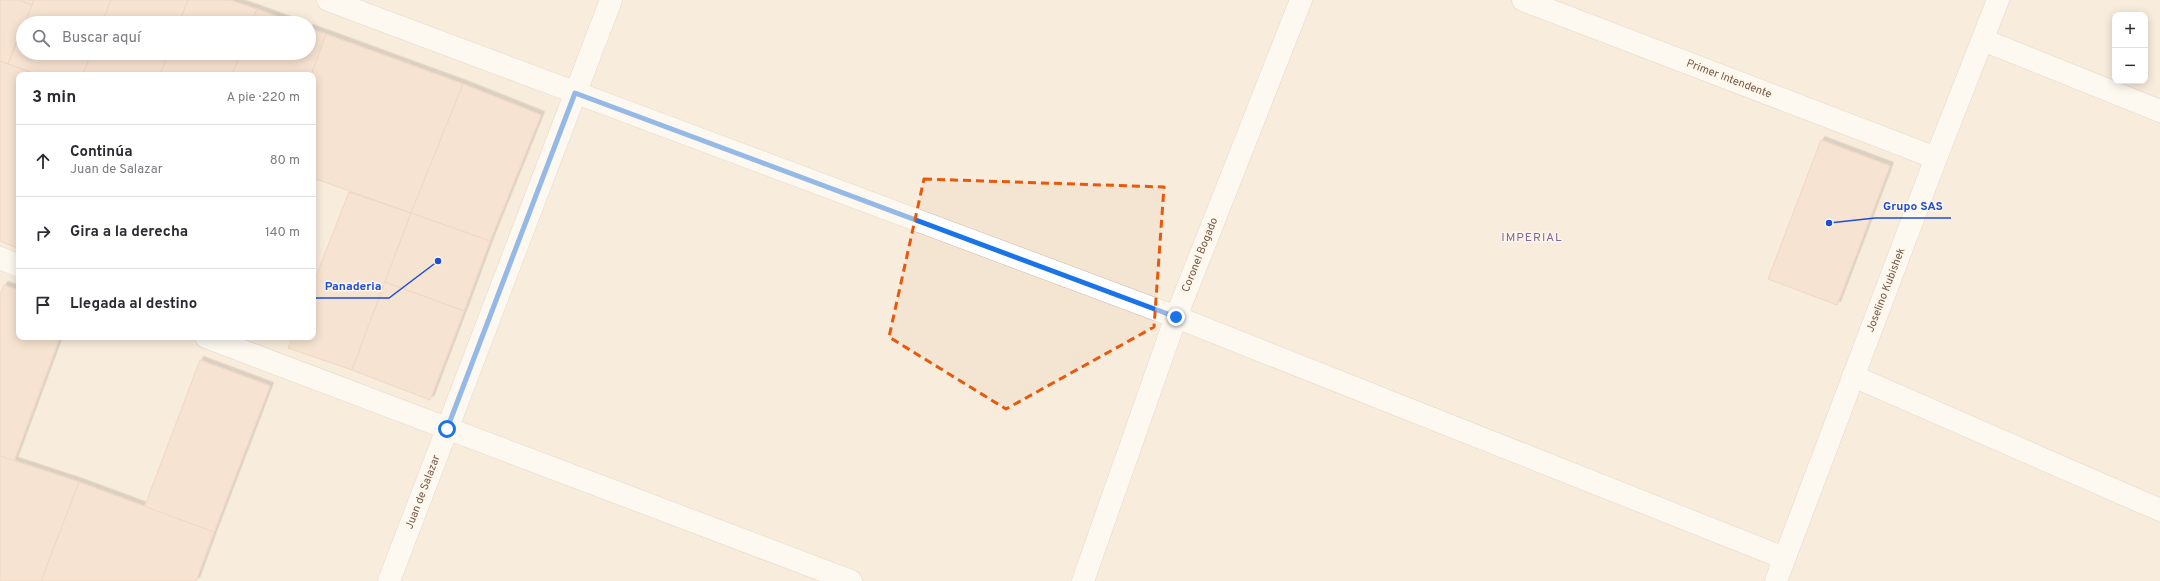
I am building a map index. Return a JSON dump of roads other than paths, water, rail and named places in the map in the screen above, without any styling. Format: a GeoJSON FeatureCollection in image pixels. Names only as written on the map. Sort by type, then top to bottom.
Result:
{"type":"FeatureCollection","features":[{"type":"Feature","properties":{"kind":"street"},"geometry":{"type":"LineString","coordinates":[[328,0],[1176,317],[1784,558]]}},
{"type":"Feature","properties":{"kind":"street","name":"Juan de Salazar"},"geometry":{"type":"LineString","coordinates":[[389,581],[610,0]]}},
{"type":"Feature","properties":{"kind":"street","name":"Coronel Bogado"},"geometry":{"type":"LineString","coordinates":[[1083,581],[1176,317],[1301,0]]}},
{"type":"Feature","properties":{"kind":"street","name":"Primer Intendente"},"geometry":{"type":"LineString","coordinates":[[1523,0],[1936,158]]}},
{"type":"Feature","properties":{"kind":"street","name":"Joselino Kubishek"},"geometry":{"type":"LineString","coordinates":[[1776,581],[1936,158],[1998,0]]}},
{"type":"Feature","properties":{"kind":"street"},"geometry":{"type":"LineString","coordinates":[[1983,40],[2160,111]]}},
{"type":"Feature","properties":{"kind":"street"},"geometry":{"type":"LineString","coordinates":[[0,258],[16,265]]}},
{"type":"Feature","properties":{"kind":"street"},"geometry":{"type":"LineString","coordinates":[[214,340],[851,581]]}},
{"type":"Feature","properties":{"kind":"street"},"geometry":{"type":"LineString","coordinates":[[1853,376],[2160,510]]}},
{"type":"Feature","properties":{"kind":"place","name":"Grupo SAS"},"geometry":{"type":"Point","coordinates":[1829,223]}},
{"type":"Feature","properties":{"kind":"place","name":"Panaderia"},"geometry":{"type":"Point","coordinates":[438,261]}},
{"type":"Feature","properties":{"kind":"district","name":"IMPERIAL"},"geometry":{"type":"Point","coordinates":[1532,238]}}]}
